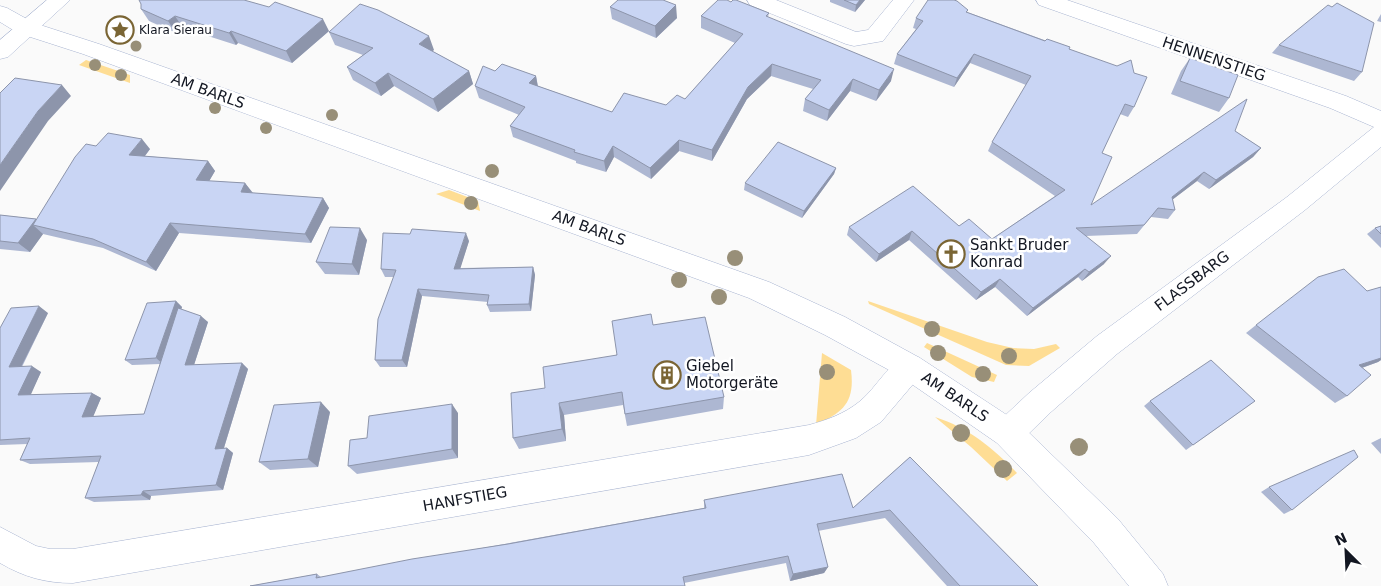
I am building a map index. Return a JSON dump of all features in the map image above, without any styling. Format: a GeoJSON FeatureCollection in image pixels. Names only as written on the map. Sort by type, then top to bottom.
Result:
{"type":"FeatureCollection","features":[{"type":"Feature","properties":{"kind":"street"},"geometry":{"type":"LineString","coordinates":[[0,52],[60,0]]}},
{"type":"Feature","properties":{"kind":"street"},"geometry":{"type":"LineString","coordinates":[[757,0],[854,39],[875,36],[904,0]]}},
{"type":"Feature","properties":{"kind":"street","name":"HENNENSTIEG"},"geometry":{"type":"LineString","coordinates":[[1046,0],[1338,102],[1381,121]]}},
{"type":"Feature","properties":{"kind":"street","name":"AM BARLS"},"geometry":{"type":"LineString","coordinates":[[0,13],[26,28],[100,52],[759,290],[835,326],[910,367],[1008,433],[1120,546],[1164,586]]}},
{"type":"Feature","properties":{"kind":"street","name":"FLASSBARG"},"geometry":{"type":"LineString","coordinates":[[1008,433],[1046,395],[1090,358],[1285,211],[1381,134]]}},
{"type":"Feature","properties":{"kind":"street","name":"HANFSTIEG"},"geometry":{"type":"LineString","coordinates":[[0,544],[31,563],[51,567],[73,566],[809,440],[845,428],[870,412],[910,367]]}},
{"type":"Feature","properties":{"kind":"street","name":"AM BARLS"},"geometry":{"type":"LineString","coordinates":[[1120,546],[1151,586]]}},
{"type":"Feature","properties":{"kind":"shaded area"},"geometry":{"type":"Polygon","coordinates":[[[86,60],[130,75],[130,83],[79,65],[86,60]]]}},
{"type":"Feature","properties":{"kind":"shaded area"},"geometry":{"type":"Polygon","coordinates":[[[449,190],[478,201],[480,211],[436,194],[449,190]]]}},
{"type":"Feature","properties":{"kind":"shaded area"},"geometry":{"type":"Polygon","coordinates":[[[868,301],[987,342],[1013,348],[1034,349],[1056,344],[1060,348],[1029,366],[1006,365],[869,304],[868,301]]]}},
{"type":"Feature","properties":{"kind":"shaded area"},"geometry":{"type":"Polygon","coordinates":[[[927,343],[997,375],[994,382],[972,377],[924,347],[927,343]]]}},
{"type":"Feature","properties":{"kind":"shaded area"},"geometry":{"type":"Polygon","coordinates":[[[822,353],[851,370],[852,381],[846,405],[834,415],[816,425],[822,353]]]}},
{"type":"Feature","properties":{"kind":"shaded area"},"geometry":{"type":"Polygon","coordinates":[[[935,417],[970,433],[999,455],[1017,473],[1007,481],[935,417]]]}},
{"type":"Feature","properties":{"kind":"building"},"geometry":{"type":"Polygon","coordinates":[[[139,0],[244,0],[269,7],[275,2],[323,19],[286,51],[231,31],[229,33],[175,16],[168,21],[141,9],[139,0]]]}},
{"type":"Feature","properties":{"kind":"building"},"geometry":{"type":"Polygon","coordinates":[[[618,0],[663,0],[676,5],[655,26],[610,7],[618,0]]]}},
{"type":"Feature","properties":{"kind":"building"},"geometry":{"type":"Polygon","coordinates":[[[718,0],[731,2],[736,0],[769,13],[766,16],[894,69],[879,90],[853,79],[829,110],[805,99],[821,80],[772,64],[748,87],[712,150],[679,140],[650,168],[613,146],[604,161],[574,152],[575,150],[510,126],[525,107],[475,86],[483,66],[495,71],[502,64],[536,76],[529,83],[612,112],[624,93],[666,105],[677,95],[685,99],[743,34],[701,16],[718,0]]]}},
{"type":"Feature","properties":{"kind":"building"},"geometry":{"type":"Polygon","coordinates":[[[844,0],[860,0],[856,5],[844,0]]]}},
{"type":"Feature","properties":{"kind":"building"},"geometry":{"type":"Polygon","coordinates":[[[928,0],[957,1],[968,10],[966,12],[1045,41],[1047,39],[1070,47],[1069,49],[1117,66],[1131,60],[1134,73],[1147,77],[1134,107],[1125,104],[1102,153],[1112,157],[1091,205],[1247,99],[1235,131],[1261,148],[1216,180],[1204,172],[1172,197],[1175,210],[1158,208],[1144,225],[1076,228],[1111,256],[1089,272],[1085,269],[1033,308],[1000,279],[981,292],[912,231],[879,254],[849,227],[913,186],[959,226],[969,219],[992,239],[1065,190],[992,142],[1031,76],[974,54],[957,78],[897,54],[923,21],[916,18],[928,0]]]}},
{"type":"Feature","properties":{"kind":"building"},"geometry":{"type":"Polygon","coordinates":[[[1337,3],[1374,23],[1362,72],[1279,45],[1328,5],[1332,7],[1337,3]]]}},
{"type":"Feature","properties":{"kind":"building"},"geometry":{"type":"Polygon","coordinates":[[[360,4],[378,10],[429,36],[419,44],[469,71],[433,99],[388,73],[375,83],[347,67],[373,48],[329,32],[360,4]]]}},
{"type":"Feature","properties":{"kind":"building"},"geometry":{"type":"Polygon","coordinates":[[[1190,58],[1238,75],[1229,98],[1180,81],[1190,58]]]}},
{"type":"Feature","properties":{"kind":"building"},"geometry":{"type":"Polygon","coordinates":[[[15,78],[62,85],[38,111],[0,165],[0,93],[15,78]]]}},
{"type":"Feature","properties":{"kind":"building"},"geometry":{"type":"Polygon","coordinates":[[[108,133],[142,139],[129,155],[208,161],[196,180],[245,183],[241,192],[323,198],[305,234],[170,223],[146,262],[93,239],[33,225],[75,157],[86,144],[96,146],[108,133]]]}},
{"type":"Feature","properties":{"kind":"building"},"geometry":{"type":"Polygon","coordinates":[[[778,142],[836,168],[804,211],[745,183],[778,142]]]}},
{"type":"Feature","properties":{"kind":"building"},"geometry":{"type":"Polygon","coordinates":[[[0,215],[36,219],[18,243],[0,241],[0,215]]]}},
{"type":"Feature","properties":{"kind":"building"},"geometry":{"type":"Polygon","coordinates":[[[1381,226],[1381,234],[1375,228],[1381,226]]]}},
{"type":"Feature","properties":{"kind":"building"},"geometry":{"type":"Polygon","coordinates":[[[330,227],[360,228],[352,264],[316,262],[330,227]]]}},
{"type":"Feature","properties":{"kind":"building"},"geometry":{"type":"Polygon","coordinates":[[[412,229],[466,233],[454,269],[533,267],[529,304],[487,305],[489,295],[418,289],[402,360],[375,360],[378,319],[396,270],[381,269],[383,233],[410,234],[412,229]]]}},
{"type":"Feature","properties":{"kind":"building"},"geometry":{"type":"Polygon","coordinates":[[[1344,269],[1367,291],[1381,287],[1381,358],[1359,365],[1371,375],[1347,396],[1256,325],[1318,277],[1344,269]]]}},
{"type":"Feature","properties":{"kind":"building"},"geometry":{"type":"Polygon","coordinates":[[[176,301],[156,358],[125,360],[147,303],[176,301]]]}},
{"type":"Feature","properties":{"kind":"building"},"geometry":{"type":"Polygon","coordinates":[[[39,306],[9,367],[32,366],[18,395],[92,393],[82,417],[144,414],[178,308],[201,316],[185,365],[242,363],[215,449],[227,448],[216,485],[143,491],[141,495],[85,498],[101,456],[20,460],[30,438],[0,440],[0,328],[11,308],[39,306]]]}},
{"type":"Feature","properties":{"kind":"building"},"geometry":{"type":"Polygon","coordinates":[[[651,314],[653,325],[705,317],[724,397],[625,414],[622,392],[559,403],[562,429],[513,438],[511,393],[545,388],[543,367],[617,355],[612,321],[651,314]]]}},
{"type":"Feature","properties":{"kind":"building"},"geometry":{"type":"Polygon","coordinates":[[[1211,360],[1255,401],[1193,445],[1150,401],[1211,360]]]}},
{"type":"Feature","properties":{"kind":"building"},"geometry":{"type":"Polygon","coordinates":[[[321,402],[308,459],[259,462],[274,405],[321,402]]]}},
{"type":"Feature","properties":{"kind":"building"},"geometry":{"type":"Polygon","coordinates":[[[452,404],[452,449],[348,466],[350,440],[367,438],[369,416],[452,404]]]}},
{"type":"Feature","properties":{"kind":"building"},"geometry":{"type":"Polygon","coordinates":[[[1354,450],[1358,457],[1292,510],[1269,487],[1354,450]]]}},
{"type":"Feature","properties":{"kind":"building"},"geometry":{"type":"Polygon","coordinates":[[[910,457],[1038,586],[960,586],[890,510],[817,524],[828,567],[793,574],[788,556],[683,577],[685,586],[250,586],[317,574],[316,578],[412,559],[508,544],[706,508],[704,500],[842,474],[853,508],[910,457]]]}},
{"type":"Feature","properties":{"kind":"place","name":"Klara Sierau"},"geometry":{"type":"Point","coordinates":[120,30]}},
{"type":"Feature","properties":{"kind":"place","name":"Sankt Bruder Konrad"},"geometry":{"type":"Point","coordinates":[951,254]}},
{"type":"Feature","properties":{"kind":"place","name":"Giebel Motorgeräte"},"geometry":{"type":"Point","coordinates":[667,375]}}]}
